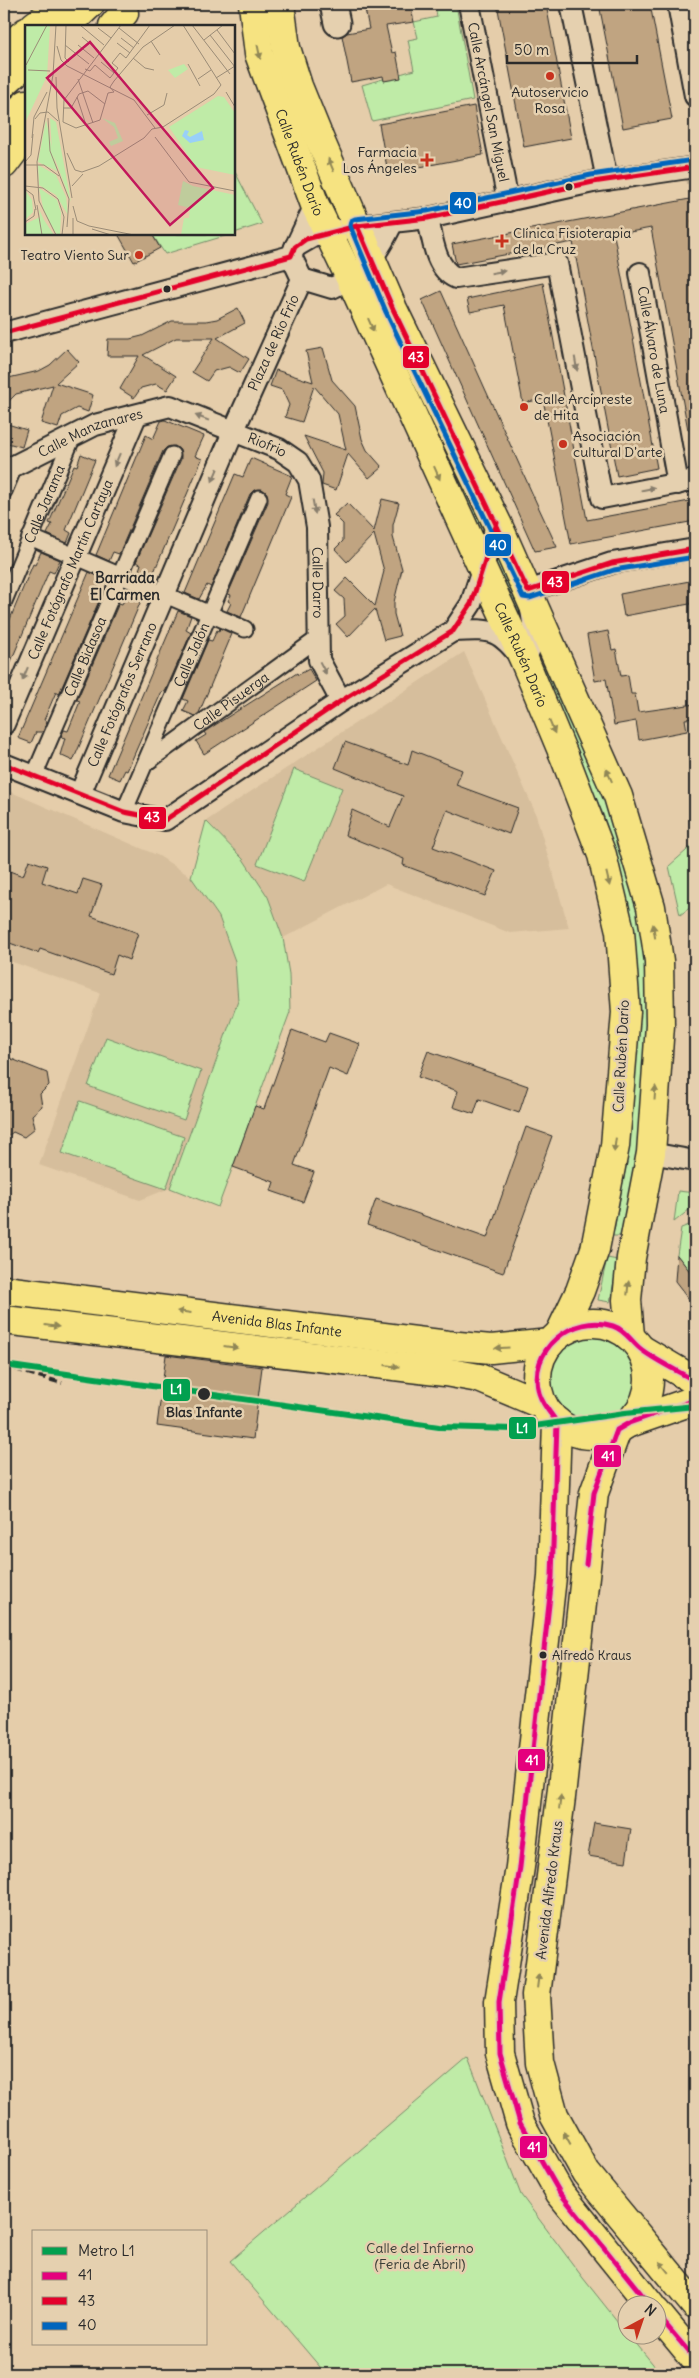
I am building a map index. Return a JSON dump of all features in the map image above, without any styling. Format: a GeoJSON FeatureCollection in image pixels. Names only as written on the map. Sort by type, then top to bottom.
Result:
{"type":"FeatureCollection","features":[{"type":"Feature","properties":{"kind":"main road"},"geometry":{"type":"LineString","coordinates":[[35,25],[63,4]]}},
{"type":"Feature","properties":{"kind":"main road"},"geometry":{"type":"LineString","coordinates":[[68,25],[90,4]]}},
{"type":"Feature","properties":{"kind":"main road","name":"Calle Rubén Darío"},"geometry":{"type":"LineString","coordinates":[[253,4],[259,54],[315,205],[525,662],[565,758],[602,855],[620,932],[626,1012],[615,1146],[598,1237],[580,1291],[555,1338]]}},
{"type":"Feature","properties":{"kind":"main road","name":"Calle Rubén Darío"},"geometry":{"type":"LineString","coordinates":[[280,4],[286,48],[298,86],[393,309],[497,523],[618,796],[651,907],[659,961],[660,1025],[651,1153],[630,1265],[627,1300],[636,1343]]}},
{"type":"Feature","properties":{"kind":"main road"},"geometry":{"type":"LineString","coordinates":[[4,50],[25,33]]}},
{"type":"Feature","properties":{"kind":"main road"},"geometry":{"type":"LineString","coordinates":[[4,83],[25,64]]}},
{"type":"Feature","properties":{"kind":"main road"},"geometry":{"type":"LineString","coordinates":[[4,125],[25,105]]}},
{"type":"Feature","properties":{"kind":"main road"},"geometry":{"type":"LineString","coordinates":[[4,164],[25,136]]}},
{"type":"Feature","properties":{"kind":"main road","name":"Avenida Blas Infante"},"geometry":{"type":"LineString","coordinates":[[4,1290],[491,1349],[555,1338]]}},
{"type":"Feature","properties":{"kind":"main road","name":"Avenida Blas Infante"},"geometry":{"type":"LineString","coordinates":[[4,1320],[445,1372],[479,1378],[550,1414]]}},
{"type":"Feature","properties":{"kind":"main road"},"geometry":{"type":"LineString","coordinates":[[695,1381],[614,1327],[596,1323],[578,1325],[555,1338],[541,1357],[537,1373],[538,1390],[550,1414],[570,1430],[586,1435],[602,1435],[695,1400]]}},
{"type":"Feature","properties":{"kind":"main road"},"geometry":{"type":"LineString","coordinates":[[623,1427],[640,1411],[647,1396],[650,1380],[648,1364],[636,1343]]}},
{"type":"Feature","properties":{"kind":"main road"},"geometry":{"type":"LineString","coordinates":[[550,1414],[552,1577],[520,1867],[499,2002],[500,2052],[520,2122],[560,2193],[643,2296]]}},
{"type":"Feature","properties":{"kind":"main road","name":"Avenida Alfredo Kraus"},"geometry":{"type":"LineString","coordinates":[[623,1427],[594,1493],[561,1798],[536,1995],[540,2063],[554,2115],[586,2173],[695,2305]]}},
{"type":"Feature","properties":{"kind":"main road"},"geometry":{"type":"LineString","coordinates":[[666,2324],[695,2359]]}},
{"type":"Feature","properties":{"kind":"street","name":"Calle Arcángel San Miguel"},"geometry":{"type":"LineString","coordinates":[[469,4],[508,200]]}},
{"type":"Feature","properties":{"kind":"street"},"geometry":{"type":"LineString","coordinates":[[571,4],[607,180]]}},
{"type":"Feature","properties":{"kind":"street"},"geometry":{"type":"LineString","coordinates":[[678,4],[695,96]]}},
{"type":"Feature","properties":{"kind":"street"},"geometry":{"type":"LineString","coordinates":[[4,334],[293,252],[306,239],[357,226],[428,218],[607,180],[695,167]]}},
{"type":"Feature","properties":{"kind":"street"},"geometry":{"type":"LineString","coordinates":[[293,252],[315,205]]}},
{"type":"Feature","properties":{"kind":"street"},"geometry":{"type":"LineString","coordinates":[[428,218],[438,257],[450,275],[456,278],[557,263],[602,498],[687,482]]}},
{"type":"Feature","properties":{"kind":"street"},"geometry":{"type":"LineString","coordinates":[[302,279],[332,288],[351,280],[371,258],[384,240],[393,222]]}},
{"type":"Feature","properties":{"kind":"street","name":"Plaza de Río Frío"},"geometry":{"type":"LineString","coordinates":[[234,430],[302,279],[293,252]]}},
{"type":"Feature","properties":{"kind":"street","name":"Calle Álvaro de Luna"},"geometry":{"type":"LineString","coordinates":[[640,273],[687,482]]}},
{"type":"Feature","properties":{"kind":"street","name":"Riofrio"},"geometry":{"type":"LineString","coordinates":[[170,406],[279,449],[298,462]]}},
{"type":"Feature","properties":{"kind":"street","name":"Calle Manzanares"},"geometry":{"type":"LineString","coordinates":[[4,491],[9,469],[94,425],[170,406]]}},
{"type":"Feature","properties":{"kind":"street","name":"Calle Fotógrafo Martín Cartaya"},"geometry":{"type":"LineString","coordinates":[[4,724],[136,416]]}},
{"type":"Feature","properties":{"kind":"street","name":"Calle Fotógrafos Serrano"},"geometry":{"type":"LineString","coordinates":[[80,794],[234,430]]}},
{"type":"Feature","properties":{"kind":"street","name":"Calle Jarama"},"geometry":{"type":"LineString","coordinates":[[4,601],[73,436]]}},
{"type":"Feature","properties":{"kind":"street","name":"Calle Bidasoa"},"geometry":{"type":"LineString","coordinates":[[34,776],[172,455]]}},
{"type":"Feature","properties":{"kind":"street","name":"Calle Darro"},"geometry":{"type":"LineString","coordinates":[[298,462],[309,480],[317,526],[318,660],[341,701]]}},
{"type":"Feature","properties":{"kind":"street","name":"Calle Jalón"},"geometry":{"type":"LineString","coordinates":[[124,812],[259,498]]}},
{"type":"Feature","properties":{"kind":"street"},"geometry":{"type":"LineString","coordinates":[[4,764],[124,812],[165,820],[341,701],[453,632],[471,604],[497,523]]}},
{"type":"Feature","properties":{"kind":"street"},"geometry":{"type":"LineString","coordinates":[[30,537],[245,629]]}},
{"type":"Feature","properties":{"kind":"street"},"geometry":{"type":"LineString","coordinates":[[453,632],[486,629],[505,639],[525,662],[535,635],[528,591],[612,563],[695,549]]}},
{"type":"Feature","properties":{"kind":"street","name":"Calle Pisuerga"},"geometry":{"type":"LineString","coordinates":[[145,764],[317,639]]}},
{"type":"Feature","properties":{"kind":"street"},"geometry":{"type":"LineString","coordinates":[[651,1153],[695,1161]]}},
{"type":"Feature","properties":{"kind":"shaded area"},"geometry":{"type":"Polygon","coordinates":[[[464,652],[535,812],[569,928],[510,933],[386,884],[283,938],[268,897],[243,859],[206,821],[464,652]]]}},
{"type":"Feature","properties":{"kind":"shaded area"},"geometry":{"type":"Polygon","coordinates":[[[4,789],[159,856],[191,877],[219,917],[235,961],[238,1001],[170,1188],[140,1200],[39,1165],[100,993],[4,959],[4,789]]]}},
{"type":"Feature","properties":{"kind":"green space"},"geometry":{"type":"Polygon","coordinates":[[[435,4],[456,4],[473,100],[372,121],[362,85],[414,70],[408,40],[418,38],[414,22],[437,17],[435,4]]]}},
{"type":"Feature","properties":{"kind":"green space"},"geometry":{"type":"Polygon","coordinates":[[[235,172],[262,224],[235,233],[235,172]]]}},
{"type":"Feature","properties":{"kind":"green space"},"geometry":{"type":"Polygon","coordinates":[[[153,235],[228,235],[165,254],[153,235]]]}},
{"type":"Feature","properties":{"kind":"green space"},"geometry":{"type":"Polygon","coordinates":[[[411,384],[437,429],[481,520],[482,548],[411,384]]]}},
{"type":"Feature","properties":{"kind":"green space"},"geometry":{"type":"Polygon","coordinates":[[[495,552],[529,625],[525,645],[491,567],[495,552]]]}},
{"type":"Feature","properties":{"kind":"green space"},"geometry":{"type":"Polygon","coordinates":[[[548,664],[625,849],[646,948],[649,995],[638,1147],[635,1177],[622,1236],[613,1236],[626,1166],[638,1029],[617,857],[603,814],[563,723],[541,666],[548,664]]]}},
{"type":"Feature","properties":{"kind":"green space"},"geometry":{"type":"Polygon","coordinates":[[[294,769],[342,788],[304,882],[257,864],[294,769]]]}},
{"type":"Feature","properties":{"kind":"green space"},"geometry":{"type":"Polygon","coordinates":[[[206,821],[243,859],[268,897],[283,938],[289,974],[290,1012],[218,1207],[170,1188],[238,1001],[235,961],[219,917],[191,877],[206,821]]]}},
{"type":"Feature","properties":{"kind":"green space"},"geometry":{"type":"Polygon","coordinates":[[[695,843],[695,904],[680,915],[669,866],[695,843]]]}},
{"type":"Feature","properties":{"kind":"green space"},"geometry":{"type":"Polygon","coordinates":[[[106,1037],[201,1071],[184,1120],[88,1086],[106,1037]]]}},
{"type":"Feature","properties":{"kind":"green space"},"geometry":{"type":"Polygon","coordinates":[[[80,1101],[184,1137],[166,1189],[62,1153],[80,1101]]]}},
{"type":"Feature","properties":{"kind":"green space"},"geometry":{"type":"Polygon","coordinates":[[[678,1191],[695,1193],[695,1205],[674,1222],[678,1191]]]}},
{"type":"Feature","properties":{"kind":"green space"},"geometry":{"type":"Polygon","coordinates":[[[692,1224],[695,1229],[695,1278],[677,1255],[681,1228],[692,1224]]]}},
{"type":"Feature","properties":{"kind":"green space"},"geometry":{"type":"Polygon","coordinates":[[[607,1258],[618,1260],[610,1302],[598,1300],[607,1258]]]}},
{"type":"Feature","properties":{"kind":"green space"},"geometry":{"type":"Polygon","coordinates":[[[591,1335],[608,1339],[623,1348],[632,1363],[636,1380],[632,1397],[623,1412],[608,1421],[591,1425],[574,1421],[559,1412],[550,1397],[546,1380],[550,1363],[559,1348],[574,1339],[591,1335]]]}},
{"type":"Feature","properties":{"kind":"green space","name":"Calle del Infierno (Feria de Abril)"},"geometry":{"type":"Polygon","coordinates":[[[468,2058],[521,2195],[616,2319],[616,2346],[638,2346],[661,2374],[326,2374],[230,2261],[468,2058]]]}},
{"type":"Feature","properties":{"kind":"building"},"geometry":{"type":"Polygon","coordinates":[[[364,4],[410,4],[414,22],[386,26],[392,53],[396,52],[401,78],[384,81],[383,76],[351,82],[342,36],[347,33],[369,29],[364,4]]]}},
{"type":"Feature","properties":{"kind":"building"},"geometry":{"type":"Polygon","coordinates":[[[497,4],[546,4],[571,138],[524,147],[497,4]]]}},
{"type":"Feature","properties":{"kind":"building"},"geometry":{"type":"Polygon","coordinates":[[[599,4],[650,4],[672,119],[623,128],[599,4]]]}},
{"type":"Feature","properties":{"kind":"building"},"geometry":{"type":"Polygon","coordinates":[[[474,106],[483,155],[388,173],[379,124],[474,106]]]}},
{"type":"Feature","properties":{"kind":"building"},"geometry":{"type":"Polygon","coordinates":[[[695,198],[695,220],[692,220],[695,240],[695,430],[688,430],[651,228],[614,235],[657,468],[617,476],[573,242],[456,264],[452,244],[695,198]]]}},
{"type":"Feature","properties":{"kind":"building","name":"Teatro Viento Sur"},"geometry":{"type":"Polygon","coordinates":[[[119,235],[153,235],[160,248],[134,262],[119,235]]]}},
{"type":"Feature","properties":{"kind":"building"},"geometry":{"type":"Polygon","coordinates":[[[543,283],[587,520],[695,500],[695,521],[571,544],[543,399],[523,403],[504,305],[470,312],[467,299],[543,283]]]}},
{"type":"Feature","properties":{"kind":"building"},"geometry":{"type":"Polygon","coordinates":[[[441,291],[557,547],[535,551],[422,300],[441,291]]]}},
{"type":"Feature","properties":{"kind":"building"},"geometry":{"type":"Polygon","coordinates":[[[238,308],[245,323],[217,338],[249,359],[240,373],[229,367],[214,371],[207,381],[192,372],[214,338],[176,338],[143,355],[176,376],[167,390],[156,384],[141,388],[134,398],[120,389],[139,356],[107,356],[108,339],[130,339],[142,336],[172,321],[206,321],[217,319],[238,308]]]}},
{"type":"Feature","properties":{"kind":"building"},"geometry":{"type":"Polygon","coordinates":[[[323,348],[332,380],[355,406],[362,439],[367,450],[382,467],[369,478],[348,454],[336,490],[322,485],[323,473],[304,436],[346,450],[338,414],[314,386],[302,422],[285,417],[289,405],[282,390],[270,386],[276,370],[313,382],[306,351],[323,348]]]}},
{"type":"Feature","properties":{"kind":"building"},"geometry":{"type":"Polygon","coordinates":[[[67,349],[79,362],[56,383],[93,395],[88,412],[77,408],[62,416],[58,428],[41,423],[53,385],[16,394],[4,406],[4,379],[39,371],[50,365],[67,349]]]}},
{"type":"Feature","properties":{"kind":"building"},"geometry":{"type":"Polygon","coordinates":[[[165,420],[204,436],[195,456],[202,459],[151,579],[138,573],[141,564],[136,562],[181,459],[180,450],[175,446],[167,447],[163,451],[119,554],[113,552],[109,561],[96,555],[146,435],[153,439],[161,421],[165,420]]]}},
{"type":"Feature","properties":{"kind":"building"},"geometry":{"type":"Polygon","coordinates":[[[4,423],[27,430],[22,447],[4,442],[4,423]]]}},
{"type":"Feature","properties":{"kind":"building"},"geometry":{"type":"Polygon","coordinates":[[[81,454],[95,460],[66,530],[71,533],[67,543],[47,534],[52,524],[49,523],[74,465],[77,466],[81,454]]]}},
{"type":"Feature","properties":{"kind":"building"},"geometry":{"type":"Polygon","coordinates":[[[251,458],[292,476],[285,494],[291,497],[241,617],[227,611],[231,603],[228,601],[231,595],[228,594],[268,502],[267,493],[262,489],[254,490],[250,494],[211,587],[207,585],[199,599],[185,593],[235,474],[243,477],[251,458]]]}},
{"type":"Feature","properties":{"kind":"building"},"geometry":{"type":"Polygon","coordinates":[[[382,499],[399,503],[393,525],[393,537],[402,569],[394,602],[394,614],[400,636],[384,640],[375,609],[348,637],[336,624],[345,616],[344,599],[335,591],[347,578],[375,606],[384,571],[374,534],[347,562],[335,549],[343,541],[343,524],[334,515],[347,503],[374,531],[382,499]]]}},
{"type":"Feature","properties":{"kind":"building"},"geometry":{"type":"Polygon","coordinates":[[[41,552],[60,560],[54,573],[49,571],[4,678],[4,639],[10,625],[8,624],[33,564],[35,565],[41,552]]]}},
{"type":"Feature","properties":{"kind":"building"},"geometry":{"type":"Polygon","coordinates":[[[89,572],[102,578],[96,591],[102,594],[59,694],[56,692],[44,720],[47,721],[43,732],[36,732],[31,743],[18,738],[89,572]]]}},
{"type":"Feature","properties":{"kind":"building"},"geometry":{"type":"Polygon","coordinates":[[[695,580],[695,603],[624,616],[620,594],[695,580]]]}},
{"type":"Feature","properties":{"kind":"building"},"geometry":{"type":"Polygon","coordinates":[[[130,590],[143,596],[73,761],[60,755],[65,738],[61,737],[64,730],[68,731],[80,701],[77,700],[119,603],[122,604],[130,590]]]}},
{"type":"Feature","properties":{"kind":"building"},"geometry":{"type":"Polygon","coordinates":[[[178,611],[191,616],[186,630],[191,633],[165,692],[162,691],[127,771],[125,770],[120,780],[108,775],[178,611]]]}},
{"type":"Feature","properties":{"kind":"building"},"geometry":{"type":"Polygon","coordinates":[[[220,628],[232,634],[199,713],[195,716],[183,711],[188,701],[183,699],[208,640],[212,641],[217,630],[219,631],[220,628]]]}},
{"type":"Feature","properties":{"kind":"building"},"geometry":{"type":"Polygon","coordinates":[[[608,631],[612,650],[616,649],[621,676],[628,675],[631,694],[635,694],[638,712],[695,704],[695,718],[685,719],[687,731],[639,740],[636,721],[614,725],[606,679],[595,681],[587,635],[608,631]]]}},
{"type":"Feature","properties":{"kind":"building"},"geometry":{"type":"Polygon","coordinates":[[[309,669],[316,681],[204,754],[196,741],[206,735],[204,732],[297,673],[298,675],[309,669]]]}},
{"type":"Feature","properties":{"kind":"building"},"geometry":{"type":"Polygon","coordinates":[[[345,742],[408,765],[412,750],[462,770],[456,785],[518,808],[509,834],[447,810],[433,847],[496,871],[485,896],[403,865],[404,859],[345,835],[352,810],[390,827],[403,796],[335,768],[345,742]]]}},
{"type":"Feature","properties":{"kind":"building"},"geometry":{"type":"Polygon","coordinates":[[[29,860],[47,866],[42,882],[78,894],[83,879],[102,885],[91,916],[138,933],[129,960],[117,955],[111,974],[40,949],[38,953],[4,941],[4,869],[23,876],[29,860]]]}},
{"type":"Feature","properties":{"kind":"building"},"geometry":{"type":"Polygon","coordinates":[[[292,1030],[325,1042],[329,1033],[360,1044],[348,1076],[329,1068],[294,1165],[314,1172],[303,1202],[271,1191],[274,1182],[233,1167],[255,1106],[264,1109],[292,1030]]]}},
{"type":"Feature","properties":{"kind":"building"},"geometry":{"type":"Polygon","coordinates":[[[428,1051],[528,1086],[519,1113],[479,1099],[474,1114],[453,1107],[458,1091],[418,1077],[428,1051]]]}},
{"type":"Feature","properties":{"kind":"building"},"geometry":{"type":"Polygon","coordinates":[[[4,1056],[47,1073],[49,1085],[40,1094],[42,1106],[32,1115],[35,1128],[24,1137],[13,1132],[4,1139],[4,1056]]]}},
{"type":"Feature","properties":{"kind":"building"},"geometry":{"type":"Polygon","coordinates":[[[526,1127],[552,1136],[503,1273],[367,1225],[376,1199],[487,1238],[526,1127]]]}},
{"type":"Feature","properties":{"kind":"building"},"geometry":{"type":"Polygon","coordinates":[[[677,1255],[695,1278],[695,1307],[675,1281],[677,1255]]]}},
{"type":"Feature","properties":{"kind":"building"},"geometry":{"type":"Polygon","coordinates":[[[166,1355],[262,1367],[253,1439],[157,1426],[166,1355]]]}},
{"type":"Feature","properties":{"kind":"building"},"geometry":{"type":"Polygon","coordinates":[[[594,1823],[631,1829],[626,1862],[588,1856],[594,1823]]]}},
{"type":"Feature","properties":{"kind":"tunnel"},"geometry":{"type":"LineString","coordinates":[[691,168],[695,191]]}},
{"type":"Feature","properties":{"kind":"railway"},"geometry":{"type":"LineString","coordinates":[[4,1366],[62,1383]]}},
{"type":"Feature","properties":{"kind":"metro line","name":"L1"},"geometry":{"type":"LineString","coordinates":[[4,1365],[439,1427],[514,1429],[625,1413],[695,1406]]}},
{"type":"Feature","properties":{"kind":"transit line","name":"40"},"geometry":{"type":"LineString","coordinates":[[694,160],[591,175],[427,211],[355,219],[351,221],[350,226],[386,312],[523,597],[530,598],[614,570],[695,557]]}},
{"type":"Feature","properties":{"kind":"transit line","name":"43"},"geometry":{"type":"LineString","coordinates":[[4,333],[291,256],[295,247],[306,239],[357,226],[428,218],[593,182],[695,167]]}},
{"type":"Feature","properties":{"kind":"transit line","name":"43"},"geometry":{"type":"LineString","coordinates":[[357,226],[393,309],[528,591],[612,563],[695,549]]}},
{"type":"Feature","properties":{"kind":"transit line","name":"43"},"geometry":{"type":"LineString","coordinates":[[4,764],[124,812],[165,820],[341,701],[453,631],[471,604],[497,523]]}},
{"type":"Feature","properties":{"kind":"transit line","name":"41"},"geometry":{"type":"LineString","coordinates":[[643,2296],[560,2193],[520,2123],[500,2053],[499,2002],[520,1867],[552,1577],[557,1422],[540,1397],[537,1377],[540,1363],[547,1349],[556,1338],[569,1330],[583,1325],[598,1323],[618,1328],[648,1354],[695,1381]]}},
{"type":"Feature","properties":{"kind":"transit line","name":"41"},"geometry":{"type":"LineString","coordinates":[[586,1564],[594,1493],[617,1430],[629,1423],[695,1400]]}},
{"type":"Feature","properties":{"kind":"transit line","name":"41"},"geometry":{"type":"LineString","coordinates":[[666,2325],[695,2359]]}},
{"type":"Feature","properties":{"kind":"place","name":"Autoservicio Rosa"},"geometry":{"type":"Point","coordinates":[550,76]}},
{"type":"Feature","properties":{"kind":"place","name":"Farmacia Los Ángeles"},"geometry":{"type":"Point","coordinates":[427,160]}},
{"type":"Feature","properties":{"kind":"place","name":"Clínica Fisioterapia de la Cruz"},"geometry":{"type":"Point","coordinates":[502,241]}},
{"type":"Feature","properties":{"kind":"place","name":"Teatro Viento Sur"},"geometry":{"type":"Point","coordinates":[139,255]}},
{"type":"Feature","properties":{"kind":"place","name":"Calle Arcipreste de Hita"},"geometry":{"type":"Point","coordinates":[524,407]}},
{"type":"Feature","properties":{"kind":"place","name":"Asociación cultural D'arte"},"geometry":{"type":"Point","coordinates":[563,444]}},
{"type":"Feature","properties":{"kind":"place","name":"Blas Infante"},"geometry":{"type":"Point","coordinates":[204,1394]}},
{"type":"Feature","properties":{"kind":"place","name":"Alfredo Kraus"},"geometry":{"type":"Point","coordinates":[543,1655]}},
{"type":"Feature","properties":{"kind":"district","name":"Barriada El Carmen"},"geometry":{"type":"Point","coordinates":[125,586]}}]}
